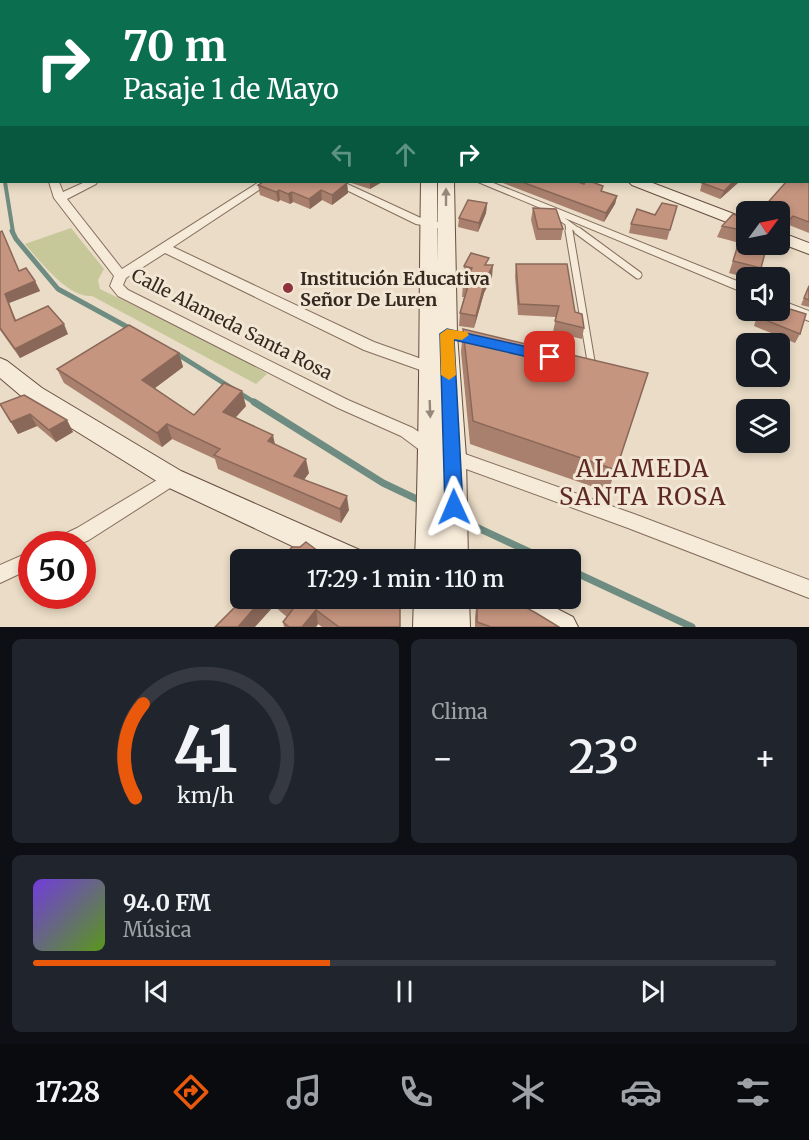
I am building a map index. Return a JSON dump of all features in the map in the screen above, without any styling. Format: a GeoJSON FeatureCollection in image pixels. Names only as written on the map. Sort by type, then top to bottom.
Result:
{"type":"FeatureCollection","features":[{"type":"Feature","properties":{"kind":"main road"},"geometry":{"type":"LineString","coordinates":[[428,549],[429,498],[442,453],[447,335],[438,225],[429,183]]}},
{"type":"Feature","properties":{"kind":"main road"},"geometry":{"type":"LineString","coordinates":[[438,225],[446,183]]}},
{"type":"Feature","properties":{"kind":"main road"},"geometry":{"type":"LineString","coordinates":[[640,183],[736,221]]}},
{"type":"Feature","properties":{"kind":"main road"},"geometry":{"type":"LineString","coordinates":[[790,241],[809,249]]}},
{"type":"Feature","properties":{"kind":"main road"},"geometry":{"type":"LineString","coordinates":[[447,335],[428,367],[442,453],[454,507],[455,549]]}},
{"type":"Feature","properties":{"kind":"main road"},"geometry":{"type":"LineString","coordinates":[[0,366],[34,394],[172,478],[310,549]]}},
{"type":"Feature","properties":{"kind":"main road"},"geometry":{"type":"LineString","coordinates":[[9,405],[34,394]]}},
{"type":"Feature","properties":{"kind":"main road"},"geometry":{"type":"LineString","coordinates":[[428,609],[428,627]]}},
{"type":"Feature","properties":{"kind":"main road"},"geometry":{"type":"LineString","coordinates":[[455,609],[455,627]]}},
{"type":"Feature","properties":{"kind":"main road"},"geometry":{"type":"LineString","coordinates":[[527,609],[563,627]]}},
{"type":"Feature","properties":{"kind":"street","name":"Calle Alameda Santa Rosa"},"geometry":{"type":"LineString","coordinates":[[54,183],[60,198],[120,276],[117,286],[123,293],[343,404],[407,432],[442,453]]}},
{"type":"Feature","properties":{"kind":"street"},"geometry":{"type":"LineString","coordinates":[[60,198],[90,183]]}},
{"type":"Feature","properties":{"kind":"street"},"geometry":{"type":"LineString","coordinates":[[120,276],[264,183]]}},
{"type":"Feature","properties":{"kind":"street"},"geometry":{"type":"LineString","coordinates":[[337,183],[438,225]]}},
{"type":"Feature","properties":{"kind":"street"},"geometry":{"type":"LineString","coordinates":[[486,183],[538,202],[736,285]]}},
{"type":"Feature","properties":{"kind":"street"},"geometry":{"type":"LineString","coordinates":[[165,248],[369,346],[428,367]]}},
{"type":"Feature","properties":{"kind":"street"},"geometry":{"type":"LineString","coordinates":[[790,308],[809,316]]}},
{"type":"Feature","properties":{"kind":"street"},"geometry":{"type":"LineString","coordinates":[[586,366],[611,372]]}},
{"type":"Feature","properties":{"kind":"street"},"geometry":{"type":"LineString","coordinates":[[442,453],[634,522],[809,590]]}},
{"type":"Feature","properties":{"kind":"street"},"geometry":{"type":"LineString","coordinates":[[88,531],[172,478]]}},
{"type":"Feature","properties":{"kind":"street"},"geometry":{"type":"LineString","coordinates":[[0,574],[18,566]]}},
{"type":"Feature","properties":{"kind":"lane"},"geometry":{"type":"LineString","coordinates":[[538,202],[638,275]]}},
{"type":"Feature","properties":{"kind":"lane"},"geometry":{"type":"LineString","coordinates":[[568,225],[586,366]]}},
{"type":"Feature","properties":{"kind":"green space"},"geometry":{"type":"Polygon","coordinates":[[[71,228],[104,269],[98,280],[100,289],[234,354],[267,374],[256,384],[92,296],[83,295],[64,285],[25,244],[71,228]]]}},
{"type":"Feature","properties":{"kind":"building"},"geometry":{"type":"Polygon","coordinates":[[[261,183],[347,183],[332,195],[321,190],[309,199],[292,192],[288,194],[279,190],[276,192],[258,185],[261,183]]]}},
{"type":"Feature","properties":{"kind":"building"},"geometry":{"type":"Polygon","coordinates":[[[525,183],[595,183],[603,186],[601,191],[617,196],[606,213],[525,183]]]}},
{"type":"Feature","properties":{"kind":"building"},"geometry":{"type":"Polygon","coordinates":[[[702,183],[732,183],[724,191],[702,183]]]}},
{"type":"Feature","properties":{"kind":"building"},"geometry":{"type":"Polygon","coordinates":[[[785,183],[809,183],[809,222],[793,216],[790,219],[790,201],[769,201],[785,183]]]}},
{"type":"Feature","properties":{"kind":"building"},"geometry":{"type":"Polygon","coordinates":[[[468,200],[487,203],[479,223],[459,218],[468,200]]]}},
{"type":"Feature","properties":{"kind":"building"},"geometry":{"type":"Polygon","coordinates":[[[662,203],[677,206],[670,230],[631,224],[637,209],[655,215],[662,203]]]}},
{"type":"Feature","properties":{"kind":"building"},"geometry":{"type":"Polygon","coordinates":[[[533,208],[556,209],[563,229],[538,229],[533,208]]]}},
{"type":"Feature","properties":{"kind":"building"},"geometry":{"type":"Polygon","coordinates":[[[733,214],[736,215],[736,229],[722,226],[733,214]]]}},
{"type":"Feature","properties":{"kind":"building"},"geometry":{"type":"Polygon","coordinates":[[[2,231],[19,271],[26,268],[35,281],[5,294],[15,321],[48,306],[64,324],[15,349],[0,328],[0,232],[2,231]]]}},
{"type":"Feature","properties":{"kind":"building"},"geometry":{"type":"Polygon","coordinates":[[[736,252],[736,255],[764,255],[761,267],[733,261],[736,252]]]}},
{"type":"Feature","properties":{"kind":"building"},"geometry":{"type":"Polygon","coordinates":[[[471,253],[489,258],[485,265],[493,265],[485,281],[476,316],[460,313],[468,286],[463,285],[472,268],[464,266],[471,253]]]}},
{"type":"Feature","properties":{"kind":"building"},"geometry":{"type":"Polygon","coordinates":[[[516,264],[567,264],[575,312],[582,314],[584,328],[555,321],[559,306],[519,304],[516,264]]]}},
{"type":"Feature","properties":{"kind":"building"},"geometry":{"type":"Polygon","coordinates":[[[809,286],[809,300],[804,298],[809,286]]]}},
{"type":"Feature","properties":{"kind":"building"},"geometry":{"type":"Polygon","coordinates":[[[790,309],[806,314],[800,334],[768,321],[790,321],[790,309]]]}},
{"type":"Feature","properties":{"kind":"building"},"geometry":{"type":"Polygon","coordinates":[[[129,325],[179,353],[142,380],[194,415],[224,383],[242,391],[223,412],[273,435],[268,441],[306,459],[294,476],[347,496],[340,509],[214,455],[220,449],[167,424],[157,433],[57,369],[129,325]]]}},
{"type":"Feature","properties":{"kind":"building"},"geometry":{"type":"Polygon","coordinates":[[[463,329],[648,373],[616,470],[473,421],[463,329]]]}},
{"type":"Feature","properties":{"kind":"building"},"geometry":{"type":"Polygon","coordinates":[[[24,395],[67,420],[49,430],[30,414],[11,422],[0,404],[24,395]]]}},
{"type":"Feature","properties":{"kind":"building"},"geometry":{"type":"Polygon","coordinates":[[[306,542],[315,549],[290,549],[300,547],[306,542]]]}},
{"type":"Feature","properties":{"kind":"building"},"geometry":{"type":"Polygon","coordinates":[[[233,609],[254,609],[238,627],[215,627],[233,609]]]}},
{"type":"Feature","properties":{"kind":"building"},"geometry":{"type":"Polygon","coordinates":[[[293,609],[400,609],[400,627],[339,627],[316,610],[302,627],[289,627],[283,622],[293,609]]]}},
{"type":"Feature","properties":{"kind":"building"},"geometry":{"type":"Polygon","coordinates":[[[477,609],[529,609],[559,627],[491,627],[477,622],[477,609]]]}},
{"type":"Feature","properties":{"kind":"waterway"},"geometry":{"type":"LineString","coordinates":[[5,183],[13,232]]}},
{"type":"Feature","properties":{"kind":"waterway"},"geometry":{"type":"LineString","coordinates":[[12,231],[16,239],[58,289],[131,329]]}},
{"type":"Feature","properties":{"kind":"waterway"},"geometry":{"type":"LineString","coordinates":[[174,352],[257,404]]}},
{"type":"Feature","properties":{"kind":"waterway"},"geometry":{"type":"LineString","coordinates":[[254,402],[383,483],[423,502]]}},
{"type":"Feature","properties":{"kind":"waterway"},"geometry":{"type":"LineString","coordinates":[[461,520],[523,549]]}},
{"type":"Feature","properties":{"kind":"waterway"},"geometry":{"type":"LineString","coordinates":[[581,575],[692,627]]}},
{"type":"Feature","properties":{"kind":"slow traffic"},"geometry":{"type":"LineString","coordinates":[[449,375],[447,334],[462,335]]}},
{"type":"Feature","properties":{"kind":"place","name":"Institución Educativa Señor De Luren"},"geometry":{"type":"Point","coordinates":[288,288]}},
{"type":"Feature","properties":{"kind":"district","name":"ALAMEDA SANTA ROSA"},"geometry":{"type":"Point","coordinates":[643,482]}},
{"type":"Feature","properties":{"kind":"route"},"geometry":{"type":"LineString","coordinates":[[454,507],[447,334],[466,336],[550,357]]}}]}
